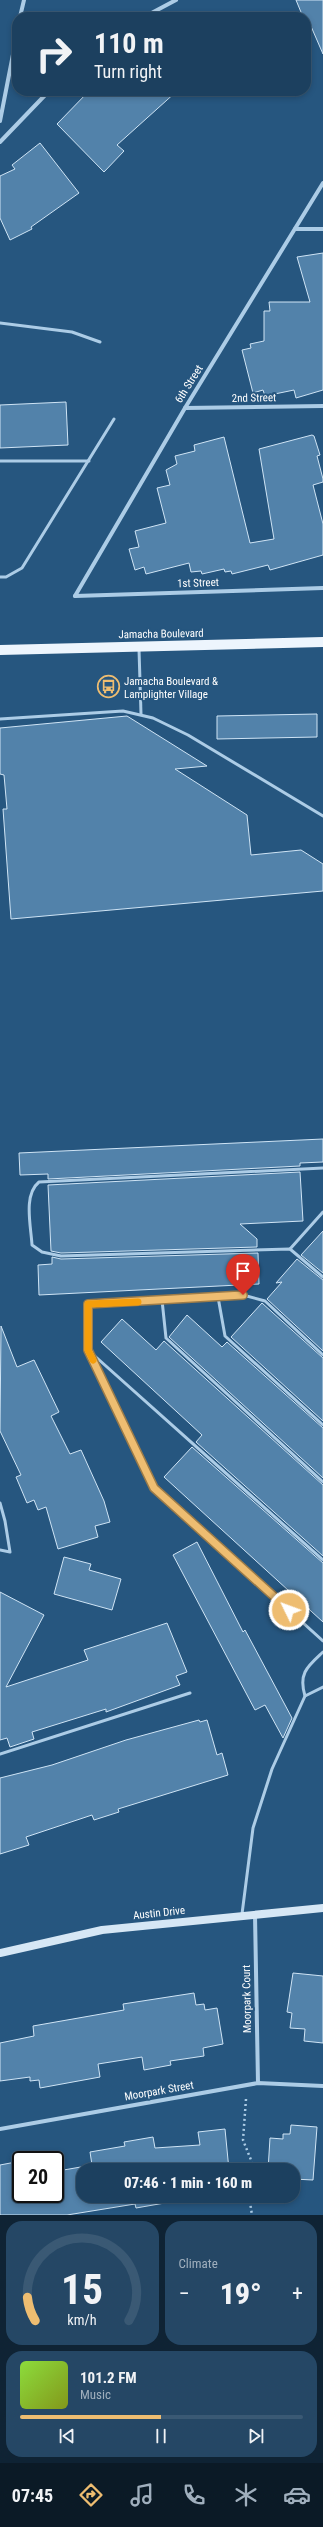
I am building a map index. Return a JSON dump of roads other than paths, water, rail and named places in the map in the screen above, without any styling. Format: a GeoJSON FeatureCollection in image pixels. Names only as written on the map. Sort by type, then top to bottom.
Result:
{"type":"FeatureCollection","features":[{"type":"Feature","properties":{"kind":"main road","name":"Jamacha Boulevard"},"geometry":{"type":"LineString","coordinates":[[0,650],[323,642]]}},
{"type":"Feature","properties":{"kind":"main road","name":"Austin Drive"},"geometry":{"type":"LineString","coordinates":[[0,1952],[102,1930],[323,1908]]}},
{"type":"Feature","properties":{"kind":"street"},"geometry":{"type":"LineString","coordinates":[[21,12],[24,0]]}},
{"type":"Feature","properties":{"kind":"street"},"geometry":{"type":"LineString","coordinates":[[153,12],[176,0]]}},
{"type":"Feature","properties":{"kind":"street"},"geometry":{"type":"LineString","coordinates":[[0,121],[12,60]]}},
{"type":"Feature","properties":{"kind":"street"},"geometry":{"type":"LineString","coordinates":[[0,142],[44,96]]}},
{"type":"Feature","properties":{"kind":"street","name":"6th Street"},"geometry":{"type":"LineString","coordinates":[[74,596],[185,408],[323,183]]}},
{"type":"Feature","properties":{"kind":"street"},"geometry":{"type":"LineString","coordinates":[[295,229],[323,229]]}},
{"type":"Feature","properties":{"kind":"street","name":"2nd Street"},"geometry":{"type":"LineString","coordinates":[[185,408],[323,406]]}},
{"type":"Feature","properties":{"kind":"street","name":"1st Street"},"geometry":{"type":"LineString","coordinates":[[74,596],[323,588]]}},
{"type":"Feature","properties":{"kind":"street","name":"Moorpark Court"},"geometry":{"type":"LineString","coordinates":[[255,1915],[258,2083]]}},
{"type":"Feature","properties":{"kind":"street","name":"Moorpark Street"},"geometry":{"type":"LineString","coordinates":[[0,2129],[247,2084],[258,2083],[323,2086]]}},
{"type":"Feature","properties":{"kind":"lane"},"geometry":{"type":"LineString","coordinates":[[0,323],[72,332],[100,342]]}},
{"type":"Feature","properties":{"kind":"lane"},"geometry":{"type":"LineString","coordinates":[[0,577],[6,577],[22,568],[114,419]]}},
{"type":"Feature","properties":{"kind":"lane"},"geometry":{"type":"LineString","coordinates":[[0,461],[89,461]]}},
{"type":"Feature","properties":{"kind":"lane"},"geometry":{"type":"LineString","coordinates":[[139,647],[141,714]]}},
{"type":"Feature","properties":{"kind":"lane"},"geometry":{"type":"LineString","coordinates":[[0,719],[123,711],[141,714],[188,735],[323,816]]}},
{"type":"Feature","properties":{"kind":"lane"},"geometry":{"type":"LineString","coordinates":[[323,1168],[39,1182],[34,1187],[29,1200],[32,1245],[42,1252],[61,1256],[290,1249],[323,1277]]}},
{"type":"Feature","properties":{"kind":"lane"},"geometry":{"type":"LineString","coordinates":[[290,1249],[323,1212]]}},
{"type":"Feature","properties":{"kind":"lane"},"geometry":{"type":"LineString","coordinates":[[323,1355],[265,1301],[243,1295],[88,1304],[88,1350],[154,1488],[323,1641]]}},
{"type":"Feature","properties":{"kind":"lane"},"geometry":{"type":"LineString","coordinates":[[218,1297],[225,1336],[323,1425]]}},
{"type":"Feature","properties":{"kind":"lane"},"geometry":{"type":"LineString","coordinates":[[162,1300],[166,1338],[323,1482]]}},
{"type":"Feature","properties":{"kind":"lane"},"geometry":{"type":"LineString","coordinates":[[88,1350],[323,1560]]}},
{"type":"Feature","properties":{"kind":"lane"},"geometry":{"type":"LineString","coordinates":[[0,1503],[5,1521],[10,1552],[0,1550]]}},
{"type":"Feature","properties":{"kind":"lane"},"geometry":{"type":"LineString","coordinates":[[305,1696],[301,1683],[307,1667],[323,1652]]}},
{"type":"Feature","properties":{"kind":"lane"},"geometry":{"type":"LineString","coordinates":[[242,1916],[252,1828],[272,1769],[305,1696],[323,1687]]}},
{"type":"Feature","properties":{"kind":"lane"},"geometry":{"type":"LineString","coordinates":[[0,1754],[190,1693]]}},
{"type":"Feature","properties":{"kind":"place","name":"Jamacha Boulevard & Lamplighter Village"},"geometry":{"type":"Point","coordinates":[109,687]}}]}
